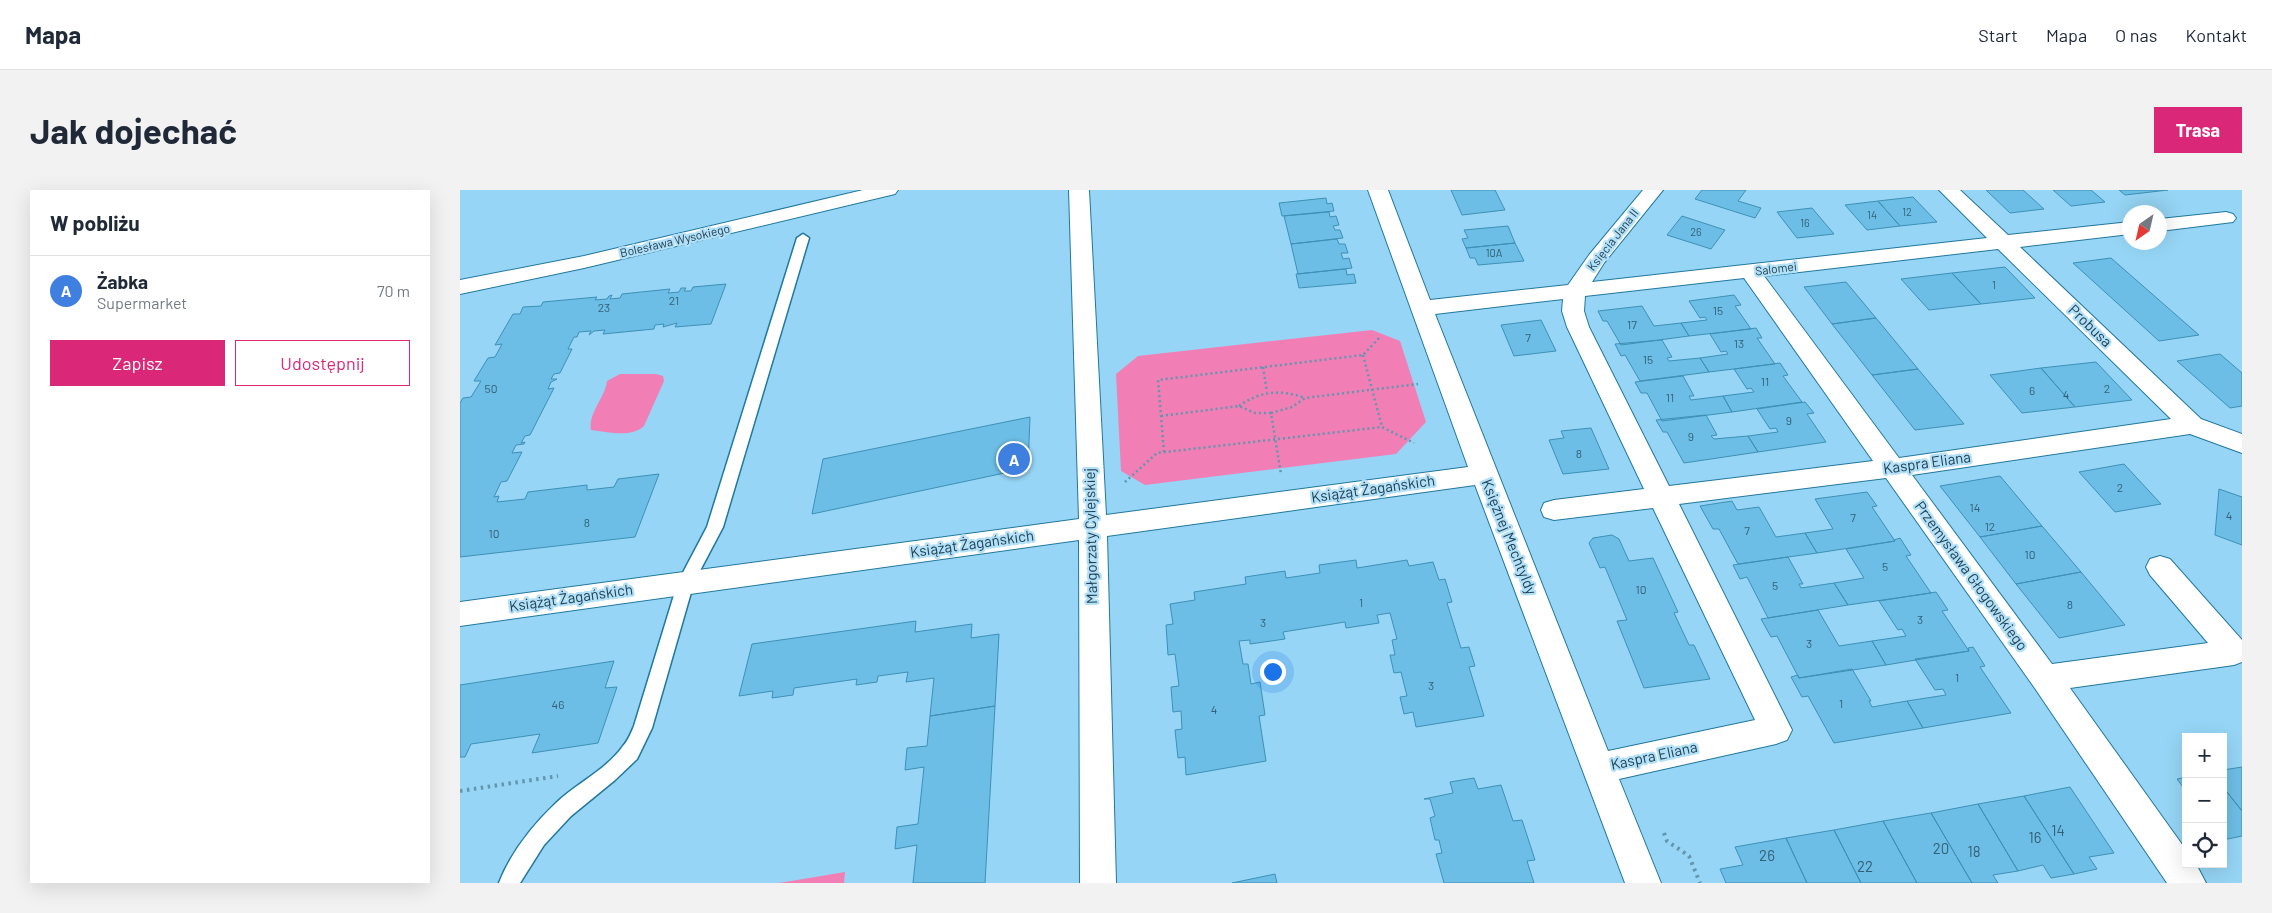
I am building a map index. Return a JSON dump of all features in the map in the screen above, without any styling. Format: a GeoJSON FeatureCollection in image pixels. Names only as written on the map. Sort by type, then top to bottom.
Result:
{"type":"FeatureCollection","features":[{"type":"Feature","properties":{"kind":"street","name":"Bolesława Wysokiego"},"geometry":{"type":"LineString","coordinates":[[460,287],[584,262],[888,190]]}},
{"type":"Feature","properties":{"kind":"street","name":"Małgorzaty Cylejskiej"},"geometry":{"type":"LineString","coordinates":[[1079,190],[1092,527],[1098,883]]}},
{"type":"Feature","properties":{"kind":"street","name":"Księżnej Mechtyldy"},"geometry":{"type":"LineString","coordinates":[[1378,190],[1484,474],[1643,883]]}},
{"type":"Feature","properties":{"kind":"street","name":"Księcia Jana II"},"geometry":{"type":"LineString","coordinates":[[1574,292],[1596,259],[1653,190]]}},
{"type":"Feature","properties":{"kind":"street","name":"Probusa"},"geometry":{"type":"LineString","coordinates":[[1949,190],[2192,425],[2242,444]]}},
{"type":"Feature","properties":{"kind":"street"},"geometry":{"type":"LineString","coordinates":[[2167,224],[2226,218]]}},
{"type":"Feature","properties":{"kind":"street","name":"Salomei"},"geometry":{"type":"LineString","coordinates":[[1422,308],[2122,229]]}},
{"type":"Feature","properties":{"kind":"street","name":"Przemysława Głogowskiego"},"geometry":{"type":"LineString","coordinates":[[1750,272],[2045,678],[2188,883]]}},
{"type":"Feature","properties":{"kind":"street","name":"Kaspra Eliana"},"geometry":{"type":"LineString","coordinates":[[1574,292],[1573,312],[1578,327],[1776,730],[1599,768]]}},
{"type":"Feature","properties":{"kind":"street","name":"Kaspra Eliana"},"geometry":{"type":"LineString","coordinates":[[1554,510],[1892,468],[2192,425]]}},
{"type":"Feature","properties":{"kind":"street","name":"Książąt Żagańskich"},"geometry":{"type":"LineString","coordinates":[[460,614],[1484,474]]}},
{"type":"Feature","properties":{"kind":"street"},"geometry":{"type":"LineString","coordinates":[[2045,678],[2234,652],[2160,567]]}},
{"type":"Feature","properties":{"kind":"lane"},"geometry":{"type":"LineString","coordinates":[[509,883],[521,860],[537,838],[564,809],[608,774],[630,753],[643,728],[686,582],[715,527],[803,238]]}},
{"type":"Feature","properties":{"kind":"path"},"geometry":{"type":"LineString","coordinates":[[1164,452],[1158,380],[1363,355],[1380,337]]}},
{"type":"Feature","properties":{"kind":"path"},"geometry":{"type":"LineString","coordinates":[[1363,355],[1382,427]]}},
{"type":"Feature","properties":{"kind":"path"},"geometry":{"type":"LineString","coordinates":[[1263,367],[1267,392]]}},
{"type":"Feature","properties":{"kind":"path"},"geometry":{"type":"LineString","coordinates":[[1239,406],[1254,413],[1271,413],[1292,407],[1304,398],[1427,383]]}},
{"type":"Feature","properties":{"kind":"path"},"geometry":{"type":"LineString","coordinates":[[1161,416],[1239,406],[1249,398],[1267,392],[1292,392],[1304,398]]}},
{"type":"Feature","properties":{"kind":"path"},"geometry":{"type":"LineString","coordinates":[[1271,413],[1282,477]]}},
{"type":"Feature","properties":{"kind":"path"},"geometry":{"type":"LineString","coordinates":[[1125,482],[1157,453],[1164,452],[1382,427],[1414,443]]}},
{"type":"Feature","properties":{"kind":"path"},"geometry":{"type":"LineString","coordinates":[[460,790],[565,775]]}},
{"type":"Feature","properties":{"kind":"path"},"geometry":{"type":"LineString","coordinates":[[1663,832],[1667,841],[1689,856],[1700,883]]}},
{"type":"Feature","properties":{"kind":"shaded area"},"geometry":{"type":"Polygon","coordinates":[[[1372,330],[1400,341],[1426,422],[1396,454],[1145,485],[1121,471],[1116,374],[1138,356],[1372,330]]]}},
{"type":"Feature","properties":{"kind":"shaded area"},"geometry":{"type":"Polygon","coordinates":[[[620,374],[656,374],[663,376],[664,381],[644,426],[639,430],[626,433],[591,430],[592,418],[607,381],[620,374]]]}},
{"type":"Feature","properties":{"kind":"shaded area"},"geometry":{"type":"Polygon","coordinates":[[[845,872],[844,883],[779,883],[845,872]]]}},
{"type":"Feature","properties":{"kind":"building"},"geometry":{"type":"Polygon","coordinates":[[[1451,190],[1495,190],[1505,210],[1462,215],[1451,190]]]}},
{"type":"Feature","properties":{"kind":"building"},"geometry":{"type":"Polygon","coordinates":[[[1702,190],[1746,190],[1738,201],[1761,208],[1755,218],[1695,199],[1702,190]]]}},
{"type":"Feature","properties":{"kind":"building"},"geometry":{"type":"Polygon","coordinates":[[[1986,190],[2023,190],[2044,209],[2010,213],[1986,190]]]}},
{"type":"Feature","properties":{"kind":"building"},"geometry":{"type":"Polygon","coordinates":[[[2053,190],[2091,190],[2105,202],[2071,206],[2053,190]]]}},
{"type":"Feature","properties":{"kind":"building"},"geometry":{"type":"Polygon","coordinates":[[[2119,190],[2168,190],[2125,195],[2119,190]]]}},
{"type":"Feature","properties":{"kind":"building"},"geometry":{"type":"Polygon","coordinates":[[[1913,197],[1937,222],[1900,226],[1878,201],[1913,197]]]}},
{"type":"Feature","properties":{"kind":"building"},"geometry":{"type":"Polygon","coordinates":[[[1326,198],[1327,204],[1332,203],[1334,211],[1282,216],[1279,203],[1326,198]]]}},
{"type":"Feature","properties":{"kind":"building"},"geometry":{"type":"Polygon","coordinates":[[[1878,201],[1900,226],[1867,230],[1845,205],[1878,201]]]}},
{"type":"Feature","properties":{"kind":"building"},"geometry":{"type":"Polygon","coordinates":[[[1812,208],[1834,234],[1797,238],[1777,212],[1812,208]]]}},
{"type":"Feature","properties":{"kind":"building"},"geometry":{"type":"Polygon","coordinates":[[[1329,212],[1330,217],[1336,216],[1339,225],[1333,226],[1335,230],[1340,230],[1343,238],[1291,244],[1284,216],[1329,212]]]}},
{"type":"Feature","properties":{"kind":"building"},"geometry":{"type":"Polygon","coordinates":[[[1682,216],[1725,230],[1711,249],[1667,235],[1682,216]]]}},
{"type":"Feature","properties":{"kind":"building"},"geometry":{"type":"Polygon","coordinates":[[[1508,226],[1515,243],[1466,248],[1462,239],[1468,238],[1464,230],[1508,226]]]}},
{"type":"Feature","properties":{"kind":"building"},"geometry":{"type":"Polygon","coordinates":[[[1337,239],[1339,244],[1345,244],[1348,253],[1341,253],[1343,259],[1349,258],[1352,268],[1298,274],[1291,244],[1337,239]]]}},
{"type":"Feature","properties":{"kind":"building"},"geometry":{"type":"Polygon","coordinates":[[[1515,243],[1524,261],[1478,265],[1475,258],[1470,258],[1466,248],[1515,243]]]}},
{"type":"Feature","properties":{"kind":"building"},"geometry":{"type":"Polygon","coordinates":[[[2111,258],[2199,335],[2159,341],[2073,263],[2111,258]]]}},
{"type":"Feature","properties":{"kind":"building"},"geometry":{"type":"Polygon","coordinates":[[[2005,267],[2035,298],[1981,304],[1952,273],[2005,267]]]}},
{"type":"Feature","properties":{"kind":"building"},"geometry":{"type":"Polygon","coordinates":[[[1346,269],[1347,275],[1354,274],[1356,283],[1299,288],[1296,274],[1346,269]]]}},
{"type":"Feature","properties":{"kind":"building"},"geometry":{"type":"Polygon","coordinates":[[[1952,273],[1981,304],[1929,310],[1901,279],[1952,273]]]}},
{"type":"Feature","properties":{"kind":"building"},"geometry":{"type":"Polygon","coordinates":[[[1846,282],[1876,318],[1832,324],[1804,287],[1846,282]]]}},
{"type":"Feature","properties":{"kind":"building"},"geometry":{"type":"Polygon","coordinates":[[[726,284],[711,324],[675,327],[677,323],[663,327],[664,324],[655,325],[654,329],[603,334],[605,330],[594,331],[589,335],[591,331],[579,332],[568,349],[572,349],[560,373],[554,374],[551,379],[557,379],[551,382],[548,389],[554,388],[530,435],[525,436],[521,443],[525,442],[524,444],[516,445],[512,453],[522,452],[507,481],[501,482],[494,497],[499,496],[497,502],[525,499],[528,492],[587,485],[587,490],[614,487],[618,479],[659,474],[635,537],[460,557],[460,403],[463,398],[471,397],[481,381],[474,381],[488,358],[495,357],[502,344],[495,345],[513,314],[520,314],[523,307],[541,306],[543,302],[597,297],[595,300],[607,299],[612,295],[610,299],[620,298],[622,294],[670,289],[668,293],[679,292],[681,288],[686,288],[684,291],[691,291],[693,287],[726,284]]]}},
{"type":"Feature","properties":{"kind":"building"},"geometry":{"type":"Polygon","coordinates":[[[1734,295],[1741,305],[1735,306],[1751,329],[1689,336],[1681,323],[1707,320],[1705,317],[1700,318],[1689,301],[1734,295]]]}},
{"type":"Feature","properties":{"kind":"building"},"geometry":{"type":"Polygon","coordinates":[[[1642,306],[1654,326],[1681,323],[1689,336],[1621,345],[1607,321],[1603,321],[1598,311],[1642,306]]]}},
{"type":"Feature","properties":{"kind":"building"},"geometry":{"type":"Polygon","coordinates":[[[1876,318],[1918,369],[1872,375],[1832,324],[1876,318]]]}},
{"type":"Feature","properties":{"kind":"building"},"geometry":{"type":"Polygon","coordinates":[[[1541,320],[1556,351],[1514,356],[1501,325],[1541,320]]]}},
{"type":"Feature","properties":{"kind":"building"},"geometry":{"type":"Polygon","coordinates":[[[1756,328],[1762,338],[1757,338],[1775,364],[1709,372],[1700,358],[1728,354],[1726,351],[1721,352],[1710,334],[1756,328]]]}},
{"type":"Feature","properties":{"kind":"building"},"geometry":{"type":"Polygon","coordinates":[[[1662,340],[1672,357],[1667,358],[1669,361],[1700,358],[1709,372],[1640,381],[1625,355],[1621,356],[1615,344],[1662,340]]]}},
{"type":"Feature","properties":{"kind":"building"},"geometry":{"type":"Polygon","coordinates":[[[2220,354],[2242,373],[2242,406],[2230,408],[2177,361],[2220,354]]]}},
{"type":"Feature","properties":{"kind":"building"},"geometry":{"type":"Polygon","coordinates":[[[2096,362],[2132,400],[2075,407],[2041,368],[2096,362]]]}},
{"type":"Feature","properties":{"kind":"building"},"geometry":{"type":"Polygon","coordinates":[[[1780,363],[1788,375],[1783,376],[1802,402],[1732,412],[1723,396],[1754,392],[1751,388],[1747,389],[1734,369],[1780,363]]]}},
{"type":"Feature","properties":{"kind":"building"},"geometry":{"type":"Polygon","coordinates":[[[2041,368],[2075,407],[2022,413],[1990,375],[2041,368]]]}},
{"type":"Feature","properties":{"kind":"building"},"geometry":{"type":"Polygon","coordinates":[[[1918,369],[1964,424],[1915,430],[1872,375],[1918,369]]]}},
{"type":"Feature","properties":{"kind":"building"},"geometry":{"type":"Polygon","coordinates":[[[1683,376],[1694,396],[1689,396],[1691,400],[1723,396],[1732,412],[1662,421],[1647,393],[1641,393],[1635,382],[1683,376]]]}},
{"type":"Feature","properties":{"kind":"building"},"geometry":{"type":"Polygon","coordinates":[[[1805,402],[1814,413],[1807,414],[1826,442],[1758,452],[1748,436],[1778,432],[1776,428],[1770,429],[1757,409],[1805,402]]]}},
{"type":"Feature","properties":{"kind":"building"},"geometry":{"type":"Polygon","coordinates":[[[1706,415],[1717,435],[1711,436],[1714,439],[1748,436],[1758,452],[1684,463],[1667,432],[1663,432],[1656,420],[1706,415]]]}},
{"type":"Feature","properties":{"kind":"building"},"geometry":{"type":"Polygon","coordinates":[[[1030,417],[1028,468],[812,514],[823,459],[1030,417]]]}},
{"type":"Feature","properties":{"kind":"building"},"geometry":{"type":"Polygon","coordinates":[[[1591,428],[1609,469],[1563,474],[1549,440],[1564,438],[1561,431],[1591,428]]]}},
{"type":"Feature","properties":{"kind":"building"},"geometry":{"type":"Polygon","coordinates":[[[2124,464],[2161,504],[2115,512],[2079,472],[2124,464]]]}},
{"type":"Feature","properties":{"kind":"building"},"geometry":{"type":"Polygon","coordinates":[[[2000,476],[2042,526],[1980,537],[1940,486],[2000,476]]]}},
{"type":"Feature","properties":{"kind":"building"},"geometry":{"type":"Polygon","coordinates":[[[2219,489],[2242,497],[2242,545],[2215,535],[2219,489]]]}},
{"type":"Feature","properties":{"kind":"building"},"geometry":{"type":"Polygon","coordinates":[[[1867,492],[1877,506],[1872,507],[1895,541],[1817,553],[1805,533],[1833,529],[1815,499],[1867,492]]]}},
{"type":"Feature","properties":{"kind":"building"},"geometry":{"type":"Polygon","coordinates":[[[1732,501],[1737,510],[1759,507],[1776,537],[1805,533],[1817,553],[1738,564],[1719,529],[1713,529],[1700,506],[1732,501]]]}},
{"type":"Feature","properties":{"kind":"building"},"geometry":{"type":"Polygon","coordinates":[[[2042,526],[2081,572],[2016,584],[1980,537],[2042,526]]]}},
{"type":"Feature","properties":{"kind":"building"},"geometry":{"type":"Polygon","coordinates":[[[1612,535],[1619,539],[1629,561],[1653,558],[1678,612],[1674,613],[1689,645],[1694,645],[1710,679],[1644,688],[1617,621],[1627,620],[1605,567],[1600,568],[1589,543],[1593,538],[1612,535]]]}},
{"type":"Feature","properties":{"kind":"building"},"geometry":{"type":"Polygon","coordinates":[[[1900,538],[1911,555],[1906,556],[1931,593],[1848,605],[1834,583],[1864,578],[1846,549],[1895,541],[1900,538]]]}},
{"type":"Feature","properties":{"kind":"building"},"geometry":{"type":"Polygon","coordinates":[[[1788,557],[1803,584],[1799,584],[1801,588],[1834,583],[1848,605],[1768,618],[1747,577],[1740,579],[1733,565],[1788,557]]]}},
{"type":"Feature","properties":{"kind":"building"},"geometry":{"type":"Polygon","coordinates":[[[1356,560],[1357,568],[1407,560],[1409,566],[1433,562],[1439,580],[1445,579],[1452,602],[1447,603],[1461,648],[1469,647],[1475,666],[1469,667],[1484,716],[1416,727],[1413,712],[1404,714],[1400,697],[1407,696],[1401,672],[1394,673],[1390,655],[1395,655],[1392,640],[1397,639],[1390,613],[1377,615],[1379,623],[1346,628],[1345,622],[1283,632],[1285,639],[1250,644],[1250,640],[1239,641],[1243,664],[1248,664],[1251,684],[1260,682],[1265,715],[1259,716],[1266,761],[1186,775],[1185,757],[1178,758],[1175,730],[1182,729],[1181,711],[1173,712],[1171,687],[1179,686],[1175,654],[1168,655],[1166,625],[1173,624],[1170,604],[1195,600],[1194,592],[1246,584],[1245,577],[1285,571],[1286,578],[1320,573],[1319,565],[1356,560]]]}},
{"type":"Feature","properties":{"kind":"building"},"geometry":{"type":"Polygon","coordinates":[[[2081,572],[2125,625],[2059,638],[2016,584],[2081,572]]]}},
{"type":"Feature","properties":{"kind":"building"},"geometry":{"type":"Polygon","coordinates":[[[1936,592],[1948,610],[1942,611],[1969,651],[1886,665],[1872,641],[1906,636],[1902,629],[1898,630],[1879,601],[1936,592]]]}},
{"type":"Feature","properties":{"kind":"building"},"geometry":{"type":"Polygon","coordinates":[[[1818,610],[1839,646],[1872,641],[1886,665],[1799,678],[1777,636],[1771,637],[1761,619],[1818,610]]]}},
{"type":"Feature","properties":{"kind":"building"},"geometry":{"type":"Polygon","coordinates":[[[916,621],[915,632],[972,624],[971,638],[999,634],[995,706],[930,716],[934,678],[906,682],[908,672],[878,676],[877,682],[856,685],[857,679],[794,688],[793,695],[772,698],[773,691],[739,696],[752,644],[916,621]]]}},
{"type":"Feature","properties":{"kind":"building"},"geometry":{"type":"Polygon","coordinates":[[[1973,647],[1985,666],[1980,667],[2011,713],[1923,728],[1907,701],[1946,695],[1943,689],[1935,690],[1915,659],[1969,651],[1968,648],[1973,647]]]}},
{"type":"Feature","properties":{"kind":"building"},"geometry":{"type":"Polygon","coordinates":[[[614,661],[605,688],[617,687],[598,743],[532,753],[540,734],[471,744],[465,757],[460,757],[460,685],[614,661]]]}},
{"type":"Feature","properties":{"kind":"building"},"geometry":{"type":"Polygon","coordinates":[[[1852,669],[1871,701],[1869,701],[1872,707],[1907,701],[1923,728],[1834,743],[1808,696],[1802,697],[1791,677],[1798,675],[1799,678],[1852,669]]]}},
{"type":"Feature","properties":{"kind":"building"},"geometry":{"type":"Polygon","coordinates":[[[995,706],[985,883],[913,883],[917,845],[895,849],[897,827],[918,824],[924,767],[905,770],[907,748],[927,746],[930,716],[995,706]]]}},
{"type":"Feature","properties":{"kind":"building"},"geometry":{"type":"Polygon","coordinates":[[[2242,767],[2242,811],[2227,792],[2227,769],[2242,767]]]}},
{"type":"Feature","properties":{"kind":"building"},"geometry":{"type":"Polygon","coordinates":[[[1474,778],[1478,789],[1501,785],[1513,821],[1522,820],[1535,860],[1527,861],[1534,883],[1444,883],[1436,854],[1442,853],[1439,840],[1435,840],[1430,818],[1435,816],[1430,799],[1424,799],[1453,793],[1450,782],[1474,778]]]}},
{"type":"Feature","properties":{"kind":"building"},"geometry":{"type":"Polygon","coordinates":[[[2182,778],[2182,786],[2177,779],[2182,778]]]}},
{"type":"Feature","properties":{"kind":"building"},"geometry":{"type":"Polygon","coordinates":[[[2070,787],[2114,853],[2089,857],[2097,869],[2074,874],[2024,796],[2070,787]]]}},
{"type":"Feature","properties":{"kind":"building"},"geometry":{"type":"Polygon","coordinates":[[[2227,792],[2242,811],[2242,836],[2227,839],[2227,792]]]}},
{"type":"Feature","properties":{"kind":"building"},"geometry":{"type":"Polygon","coordinates":[[[2024,796],[2074,874],[2051,878],[2043,865],[2018,871],[1978,804],[2024,796]]]}},
{"type":"Feature","properties":{"kind":"building"},"geometry":{"type":"Polygon","coordinates":[[[1978,804],[2018,871],[1993,875],[1998,883],[1972,883],[1931,813],[1978,804]]]}},
{"type":"Feature","properties":{"kind":"building"},"geometry":{"type":"Polygon","coordinates":[[[1931,813],[1972,883],[1917,883],[1883,821],[1931,813]]]}},
{"type":"Feature","properties":{"kind":"building"},"geometry":{"type":"Polygon","coordinates":[[[1883,821],[1917,883],[1861,883],[1834,830],[1883,821]]]}},
{"type":"Feature","properties":{"kind":"building"},"geometry":{"type":"Polygon","coordinates":[[[1834,830],[1861,883],[1807,883],[1786,838],[1834,830]]]}},
{"type":"Feature","properties":{"kind":"building"},"geometry":{"type":"Polygon","coordinates":[[[1786,838],[1807,883],[1726,883],[1720,869],[1743,865],[1735,847],[1786,838]]]}},
{"type":"Feature","properties":{"kind":"building"},"geometry":{"type":"Polygon","coordinates":[[[1275,874],[1277,883],[1232,883],[1275,874]]]}},
{"type":"Feature","properties":{"kind":"place","name":"Żabka"},"geometry":{"type":"Point","coordinates":[1014,459]}}]}
